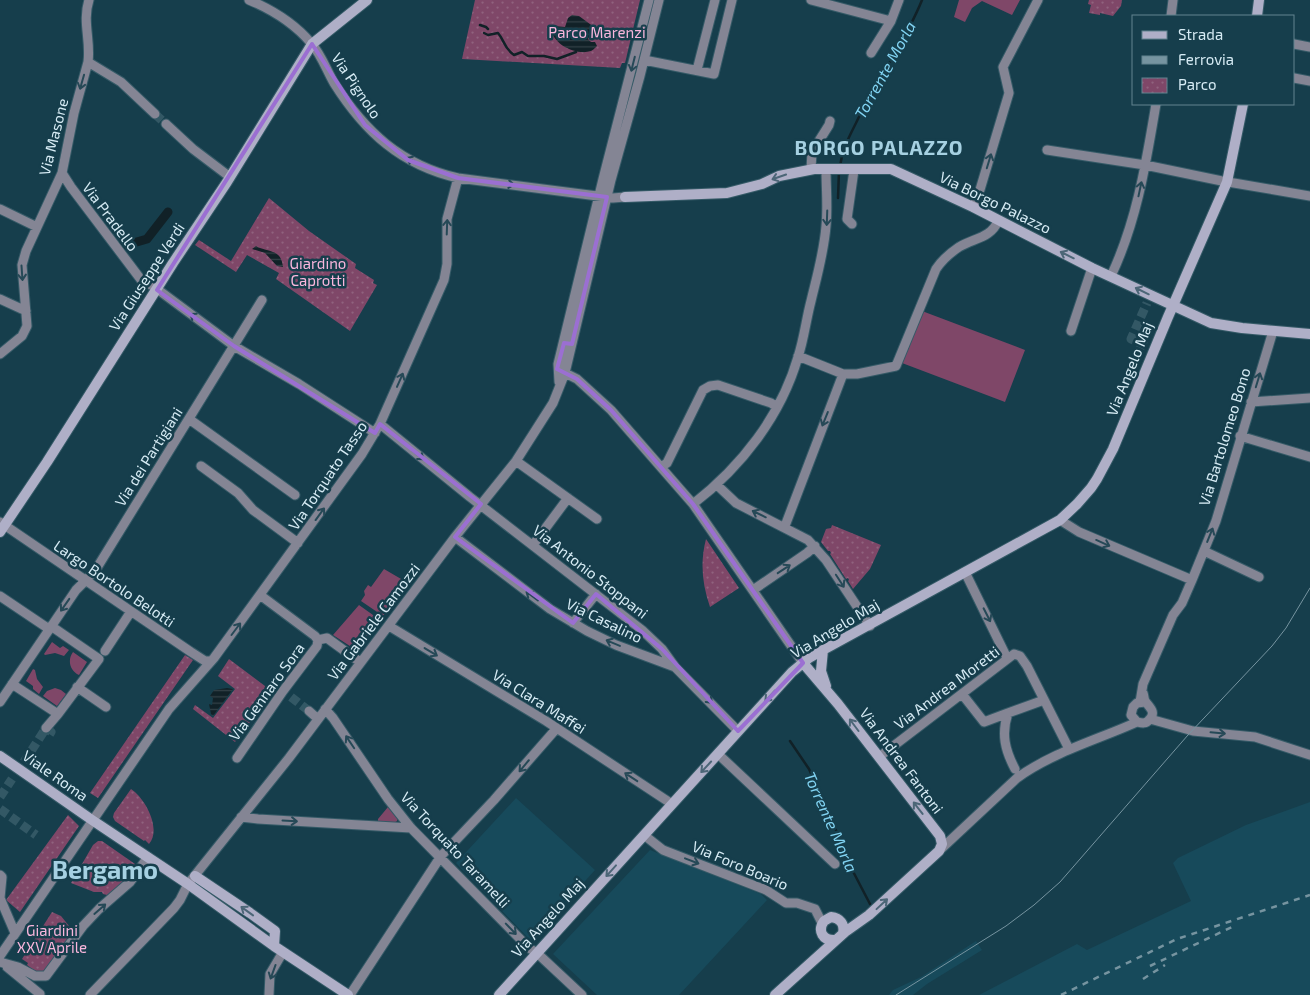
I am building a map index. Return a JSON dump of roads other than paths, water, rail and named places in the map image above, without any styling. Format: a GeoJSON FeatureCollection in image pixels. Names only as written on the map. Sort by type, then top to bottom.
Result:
{"type":"FeatureCollection","features":[{"type":"Feature","properties":{"kind":"street","name":"Via Masone"},"geometry":{"type":"LineString","coordinates":[[0,354],[22,336],[27,326],[22,265],[36,227],[62,173],[74,113],[88,62],[85,12],[90,0]]}},
{"type":"Feature","properties":{"kind":"street","name":"Via Pignolo"},"geometry":{"type":"LineString","coordinates":[[249,0],[270,8],[283,17],[312,44],[334,84],[370,131],[408,160],[458,178],[604,200],[625,198]]}},
{"type":"Feature","properties":{"kind":"street","name":"Via Giuseppe Verdi"},"geometry":{"type":"LineString","coordinates":[[2,526],[230,177],[312,44],[367,0]]}},
{"type":"Feature","properties":{"kind":"street"},"geometry":{"type":"LineString","coordinates":[[604,200],[650,0]]}},
{"type":"Feature","properties":{"kind":"street"},"geometry":{"type":"LineString","coordinates":[[604,200],[646,60],[647,48],[659,0]]}},
{"type":"Feature","properties":{"kind":"street"},"geometry":{"type":"LineString","coordinates":[[697,70],[715,0]]}},
{"type":"Feature","properties":{"kind":"street"},"geometry":{"type":"LineString","coordinates":[[646,60],[714,74],[732,0]]}},
{"type":"Feature","properties":{"kind":"street"},"geometry":{"type":"LineString","coordinates":[[811,0],[891,21]]}},
{"type":"Feature","properties":{"kind":"street"},"geometry":{"type":"LineString","coordinates":[[871,53],[891,21],[900,0]]}},
{"type":"Feature","properties":{"kind":"street"},"geometry":{"type":"LineString","coordinates":[[973,207],[979,193],[1009,93],[1003,67],[1038,0]]}},
{"type":"Feature","properties":{"kind":"street"},"geometry":{"type":"LineString","coordinates":[[1170,15],[1173,0]]}},
{"type":"Feature","properties":{"kind":"street"},"geometry":{"type":"LineString","coordinates":[[1257,1],[1257,15]]}},
{"type":"Feature","properties":{"kind":"street"},"geometry":{"type":"LineString","coordinates":[[1295,44],[1310,47]]}},
{"type":"Feature","properties":{"kind":"street"},"geometry":{"type":"LineString","coordinates":[[88,62],[121,82],[155,114]]}},
{"type":"Feature","properties":{"kind":"street"},"geometry":{"type":"LineString","coordinates":[[1295,78],[1310,81]]}},
{"type":"Feature","properties":{"kind":"street"},"geometry":{"type":"LineString","coordinates":[[1111,276],[1137,204],[1156,105]]}},
{"type":"Feature","properties":{"kind":"street","name":"Via Angelo Maj"},"geometry":{"type":"LineString","coordinates":[[499,995],[792,672],[823,650],[870,626],[1060,520],[1077,504],[1094,483],[1113,449],[1228,182],[1243,105]]}},
{"type":"Feature","properties":{"kind":"street"},"geometry":{"type":"LineString","coordinates":[[811,169],[812,152],[830,121]]}},
{"type":"Feature","properties":{"kind":"street"},"geometry":{"type":"LineString","coordinates":[[166,124],[193,149],[230,177]]}},
{"type":"Feature","properties":{"kind":"street"},"geometry":{"type":"LineString","coordinates":[[1047,150],[1145,165],[1310,196]]}},
{"type":"Feature","properties":{"kind":"street","name":"Via Borgo Palazzo"},"geometry":{"type":"LineString","coordinates":[[625,198],[727,193],[762,184],[779,176],[811,169],[891,169],[973,207],[1092,268],[1211,323],[1242,328],[1310,334]]}},
{"type":"Feature","properties":{"kind":"street"},"geometry":{"type":"LineString","coordinates":[[693,504],[717,485],[754,444],[777,407],[792,374],[822,253],[826,225],[828,169]]}},
{"type":"Feature","properties":{"kind":"street"},"geometry":{"type":"LineString","coordinates":[[852,170],[847,220],[852,224]]}},
{"type":"Feature","properties":{"kind":"street","name":"Via Pradello"},"geometry":{"type":"LineString","coordinates":[[62,173],[142,281],[234,346],[375,433]]}},
{"type":"Feature","properties":{"kind":"street","name":"Via Torquato Tasso"},"geometry":{"type":"LineString","coordinates":[[0,956],[169,709],[210,661],[260,595],[348,474],[375,433],[444,280],[446,272],[447,219],[458,178]]}},
{"type":"Feature","properties":{"kind":"street","name":"Via Gabriele Camozzi"},"geometry":{"type":"LineString","coordinates":[[560,387],[558,364],[604,200]]}},
{"type":"Feature","properties":{"kind":"street","name":"Via Gabriele Camozzi"},"geometry":{"type":"LineString","coordinates":[[565,373],[572,365],[604,200]]}},
{"type":"Feature","properties":{"kind":"street"},"geometry":{"type":"LineString","coordinates":[[0,209],[36,227]]}},
{"type":"Feature","properties":{"kind":"street"},"geometry":{"type":"LineString","coordinates":[[798,356],[843,374],[857,374],[896,366],[940,263],[960,246],[995,229],[998,221]]}},
{"type":"Feature","properties":{"kind":"street"},"geometry":{"type":"LineString","coordinates":[[1071,331],[1092,268]]}},
{"type":"Feature","properties":{"kind":"street"},"geometry":{"type":"LineString","coordinates":[[0,299],[26,311]]}},
{"type":"Feature","properties":{"kind":"street"},"geometry":{"type":"LineString","coordinates":[[234,346],[262,300]]}},
{"type":"Feature","properties":{"kind":"street","name":"Via Bartolomeo Bono"},"geometry":{"type":"LineString","coordinates":[[1143,702],[1143,684],[1173,615],[1182,603],[1216,521],[1272,331]]}},
{"type":"Feature","properties":{"kind":"street","name":"Via Gabriele Camozzi"},"geometry":{"type":"LineString","coordinates":[[90,995],[174,908],[195,875],[318,719],[455,537],[516,461],[553,404],[565,373],[565,343]]}},
{"type":"Feature","properties":{"kind":"street","name":"Via dei Partigiani"},"geometry":{"type":"LineString","coordinates":[[0,702],[76,590],[95,571],[234,346]]}},
{"type":"Feature","properties":{"kind":"street"},"geometry":{"type":"LineString","coordinates":[[558,364],[565,373],[577,379],[611,410],[693,504],[803,663]]}},
{"type":"Feature","properties":{"kind":"street"},"geometry":{"type":"LineString","coordinates":[[785,526],[843,374]]}},
{"type":"Feature","properties":{"kind":"street"},"geometry":{"type":"LineString","coordinates":[[661,468],[667,463],[703,390],[710,386],[718,385],[777,407]]}},
{"type":"Feature","properties":{"kind":"street"},"geometry":{"type":"LineString","coordinates":[[1251,402],[1310,398]]}},
{"type":"Feature","properties":{"kind":"street"},"geometry":{"type":"LineString","coordinates":[[189,419],[295,495]]}},
{"type":"Feature","properties":{"kind":"street","name":"Via Antonio Stoppani"},"geometry":{"type":"LineString","coordinates":[[380,424],[642,630],[662,648],[675,667]]}},
{"type":"Feature","properties":{"kind":"street"},"geometry":{"type":"LineString","coordinates":[[1240,436],[1310,457]]}},
{"type":"Feature","properties":{"kind":"street"},"geometry":{"type":"LineString","coordinates":[[516,461],[596,519]]}},
{"type":"Feature","properties":{"kind":"street"},"geometry":{"type":"LineString","coordinates":[[201,466],[238,493],[253,510],[298,543]]}},
{"type":"Feature","properties":{"kind":"street"},"geometry":{"type":"LineString","coordinates":[[717,485],[733,501],[785,526],[808,540],[826,560],[870,626]]}},
{"type":"Feature","properties":{"kind":"street"},"geometry":{"type":"LineString","coordinates":[[533,545],[568,498]]}},
{"type":"Feature","properties":{"kind":"street"},"geometry":{"type":"LineString","coordinates":[[1060,520],[1079,532],[1192,580]]}},
{"type":"Feature","properties":{"kind":"street","name":"Largo Bortolo Belotti"},"geometry":{"type":"LineString","coordinates":[[2,526],[191,652],[210,661]]}},
{"type":"Feature","properties":{"kind":"street","name":"Via Casalino"},"geometry":{"type":"LineString","coordinates":[[455,537],[550,609],[573,623],[616,645],[675,667],[738,731]]}},
{"type":"Feature","properties":{"kind":"street"},"geometry":{"type":"LineString","coordinates":[[753,590],[807,553],[814,546]]}},
{"type":"Feature","properties":{"kind":"street"},"geometry":{"type":"LineString","coordinates":[[1204,551],[1260,576]]}},
{"type":"Feature","properties":{"kind":"street"},"geometry":{"type":"LineString","coordinates":[[965,572],[1007,658]]}},
{"type":"Feature","properties":{"kind":"street"},"geometry":{"type":"LineString","coordinates":[[573,623],[596,594]]}},
{"type":"Feature","properties":{"kind":"street"},"geometry":{"type":"LineString","coordinates":[[260,595],[316,636],[318,640],[327,638],[360,662]]}},
{"type":"Feature","properties":{"kind":"street"},"geometry":{"type":"LineString","coordinates":[[0,596],[50,628],[101,656]]}},
{"type":"Feature","properties":{"kind":"street"},"geometry":{"type":"LineString","coordinates":[[46,728],[101,656],[130,612]]}},
{"type":"Feature","properties":{"kind":"street","name":"Via Clara Maffei"},"geometry":{"type":"LineString","coordinates":[[389,626],[556,729],[672,804]]}},
{"type":"Feature","properties":{"kind":"street","name":"Via Gennaro Sora"},"geometry":{"type":"LineString","coordinates":[[237,758],[283,691],[317,646],[318,640]]}},
{"type":"Feature","properties":{"kind":"street","name":"Via Andrea Fantoni"},"geometry":{"type":"LineString","coordinates":[[823,650],[821,671],[830,693]]}},
{"type":"Feature","properties":{"kind":"street","name":"Via Andrea Moretti"},"geometry":{"type":"LineString","coordinates":[[879,757],[1014,654],[1020,656],[1027,666],[1069,750]]}},
{"type":"Feature","properties":{"kind":"street","name":"Via Andrea Fantoni"},"geometry":{"type":"LineString","coordinates":[[803,663],[830,693],[941,838],[941,849]]}},
{"type":"Feature","properties":{"kind":"street"},"geometry":{"type":"LineString","coordinates":[[12,684],[58,714]]}},
{"type":"Feature","properties":{"kind":"street"},"geometry":{"type":"LineString","coordinates":[[77,687],[106,708]]}},
{"type":"Feature","properties":{"kind":"street"},"geometry":{"type":"LineString","coordinates":[[283,691],[291,697]]}},
{"type":"Feature","properties":{"kind":"street"},"geometry":{"type":"LineString","coordinates":[[962,694],[984,722],[1044,700]]}},
{"type":"Feature","properties":{"kind":"street","name":"Via Bartolomeo Bono"},"geometry":{"type":"LineString","coordinates":[[1143,702],[1152,708],[1150,719]]}},
{"type":"Feature","properties":{"kind":"street","name":"Via Bartolomeo Bono"},"geometry":{"type":"LineString","coordinates":[[1135,720],[1131,712],[1133,707],[1143,702]]}},
{"type":"Feature","properties":{"kind":"street","name":"Via Torquato Taramelli"},"geometry":{"type":"LineString","coordinates":[[325,709],[388,799],[411,828],[529,948],[537,953],[582,995]]}},
{"type":"Feature","properties":{"kind":"street"},"geometry":{"type":"LineString","coordinates":[[309,711],[318,719]]}},
{"type":"Feature","properties":{"kind":"street"},"geometry":{"type":"LineString","coordinates":[[1008,713],[1003,728],[1007,753],[1015,769]]}},
{"type":"Feature","properties":{"kind":"street"},"geometry":{"type":"LineString","coordinates":[[776,995],[839,937],[870,916],[1017,778],[1046,759],[1122,729],[1135,720],[1143,723],[1150,719],[1193,730],[1255,737],[1310,755]]}},
{"type":"Feature","properties":{"kind":"street"},"geometry":{"type":"LineString","coordinates":[[269,995],[270,974],[283,952],[349,995],[440,856],[513,779],[556,729]]}},
{"type":"Feature","properties":{"kind":"street"},"geometry":{"type":"LineString","coordinates":[[718,754],[835,864]]}},
{"type":"Feature","properties":{"kind":"street","name":"Viale Roma"},"geometry":{"type":"LineString","coordinates":[[0,756],[173,874],[195,875],[250,913],[275,932],[274,946],[283,952]]}},
{"type":"Feature","properties":{"kind":"street"},"geometry":{"type":"LineString","coordinates":[[242,817],[258,820],[411,828]]}},
{"type":"Feature","properties":{"kind":"street","name":"Via Foro Boario"},"geometry":{"type":"LineString","coordinates":[[644,834],[663,850],[766,890],[786,903],[797,903],[815,909],[822,923],[820,930],[823,936],[828,940],[839,937]]}},
{"type":"Feature","properties":{"kind":"street"},"geometry":{"type":"LineString","coordinates":[[941,838],[954,836]]}},
{"type":"Feature","properties":{"kind":"street"},"geometry":{"type":"LineString","coordinates":[[0,962],[18,967],[35,976],[46,976],[82,926],[130,882],[148,857]]}},
{"type":"Feature","properties":{"kind":"street"},"geometry":{"type":"LineString","coordinates":[[0,875],[2,877],[0,898],[15,933]]}},
{"type":"Feature","properties":{"kind":"street"},"geometry":{"type":"LineString","coordinates":[[822,923],[829,918],[837,919],[843,926],[839,937]]}},
{"type":"Feature","properties":{"kind":"street"},"geometry":{"type":"LineString","coordinates":[[0,962],[13,970],[36,991]]}},
{"type":"Feature","properties":{"kind":"street"},"geometry":{"type":"LineString","coordinates":[[35,976],[31,984],[36,991]]}},
{"type":"Feature","properties":{"kind":"waterway","name":"Torrente Morla"},"geometry":{"type":"LineString","coordinates":[[840,166],[844,149],[851,133],[922,0]]}},
{"type":"Feature","properties":{"kind":"waterway"},"geometry":{"type":"LineString","coordinates":[[480,25],[488,29]]}},
{"type":"Feature","properties":{"kind":"waterway"},"geometry":{"type":"LineString","coordinates":[[484,33],[488,35],[498,33],[514,55],[522,52],[528,56],[544,56],[557,59],[576,52]]}},
{"type":"Feature","properties":{"kind":"waterway"},"geometry":{"type":"LineString","coordinates":[[590,36],[598,35]]}},
{"type":"Feature","properties":{"kind":"waterway"},"geometry":{"type":"LineString","coordinates":[[600,35],[608,38]]}},
{"type":"Feature","properties":{"kind":"waterway","name":"Torrente Morla"},"geometry":{"type":"LineString","coordinates":[[838,198],[839,171]]}},
{"type":"Feature","properties":{"kind":"waterway"},"geometry":{"type":"LineString","coordinates":[[123,246],[147,239],[168,212]]}},
{"type":"Feature","properties":{"kind":"waterway","name":"Torrente Morla"},"geometry":{"type":"LineString","coordinates":[[790,741],[809,769],[833,822],[846,858],[870,904]]}},
{"type":"Feature","properties":{"kind":"tunnel"},"geometry":{"type":"LineString","coordinates":[[155,114],[166,124]]}},
{"type":"Feature","properties":{"kind":"tunnel"},"geometry":{"type":"LineString","coordinates":[[1146,346],[1131,339],[1147,303]]}},
{"type":"Feature","properties":{"kind":"tunnel"},"geometry":{"type":"LineString","coordinates":[[291,697],[309,711]]}},
{"type":"Feature","properties":{"kind":"tunnel"},"geometry":{"type":"LineString","coordinates":[[24,762],[46,728],[51,732],[49,735]]}},
{"type":"Feature","properties":{"kind":"tunnel"},"geometry":{"type":"LineString","coordinates":[[0,797],[12,779]]}},
{"type":"Feature","properties":{"kind":"tunnel"},"geometry":{"type":"LineString","coordinates":[[0,809],[36,835]]}},
{"type":"Feature","properties":{"kind":"tram line"},"geometry":{"type":"LineString","coordinates":[[896,995],[1006,926],[1060,882],[1188,735],[1272,646],[1286,628],[1310,588]]}},
{"type":"Feature","properties":{"kind":"railway"},"geometry":{"type":"LineString","coordinates":[[1061,995],[1177,939],[1310,895]]}},
{"type":"Feature","properties":{"kind":"railway"},"geometry":{"type":"LineString","coordinates":[[1150,966],[1234,926]]}},
{"type":"Feature","properties":{"kind":"railway"},"geometry":{"type":"LineString","coordinates":[[1143,979],[1165,965]]}},
{"type":"Feature","properties":{"kind":"district","name":"BORGO PALAZZO"},"geometry":{"type":"Point","coordinates":[879,148]}},
{"type":"Feature","properties":{"kind":"district","name":"Bergamo"},"geometry":{"type":"Point","coordinates":[105,870]}},
{"type":"Feature","properties":{"kind":"park label","name":"Parco Marenzi"},"geometry":{"type":"Point","coordinates":[597,33]}},
{"type":"Feature","properties":{"kind":"park label","name":"Giardino Caprotti"},"geometry":{"type":"Point","coordinates":[318,272]}},
{"type":"Feature","properties":{"kind":"park label","name":"Giardini XXV Aprile"},"geometry":{"type":"Point","coordinates":[52,940]}}]}
